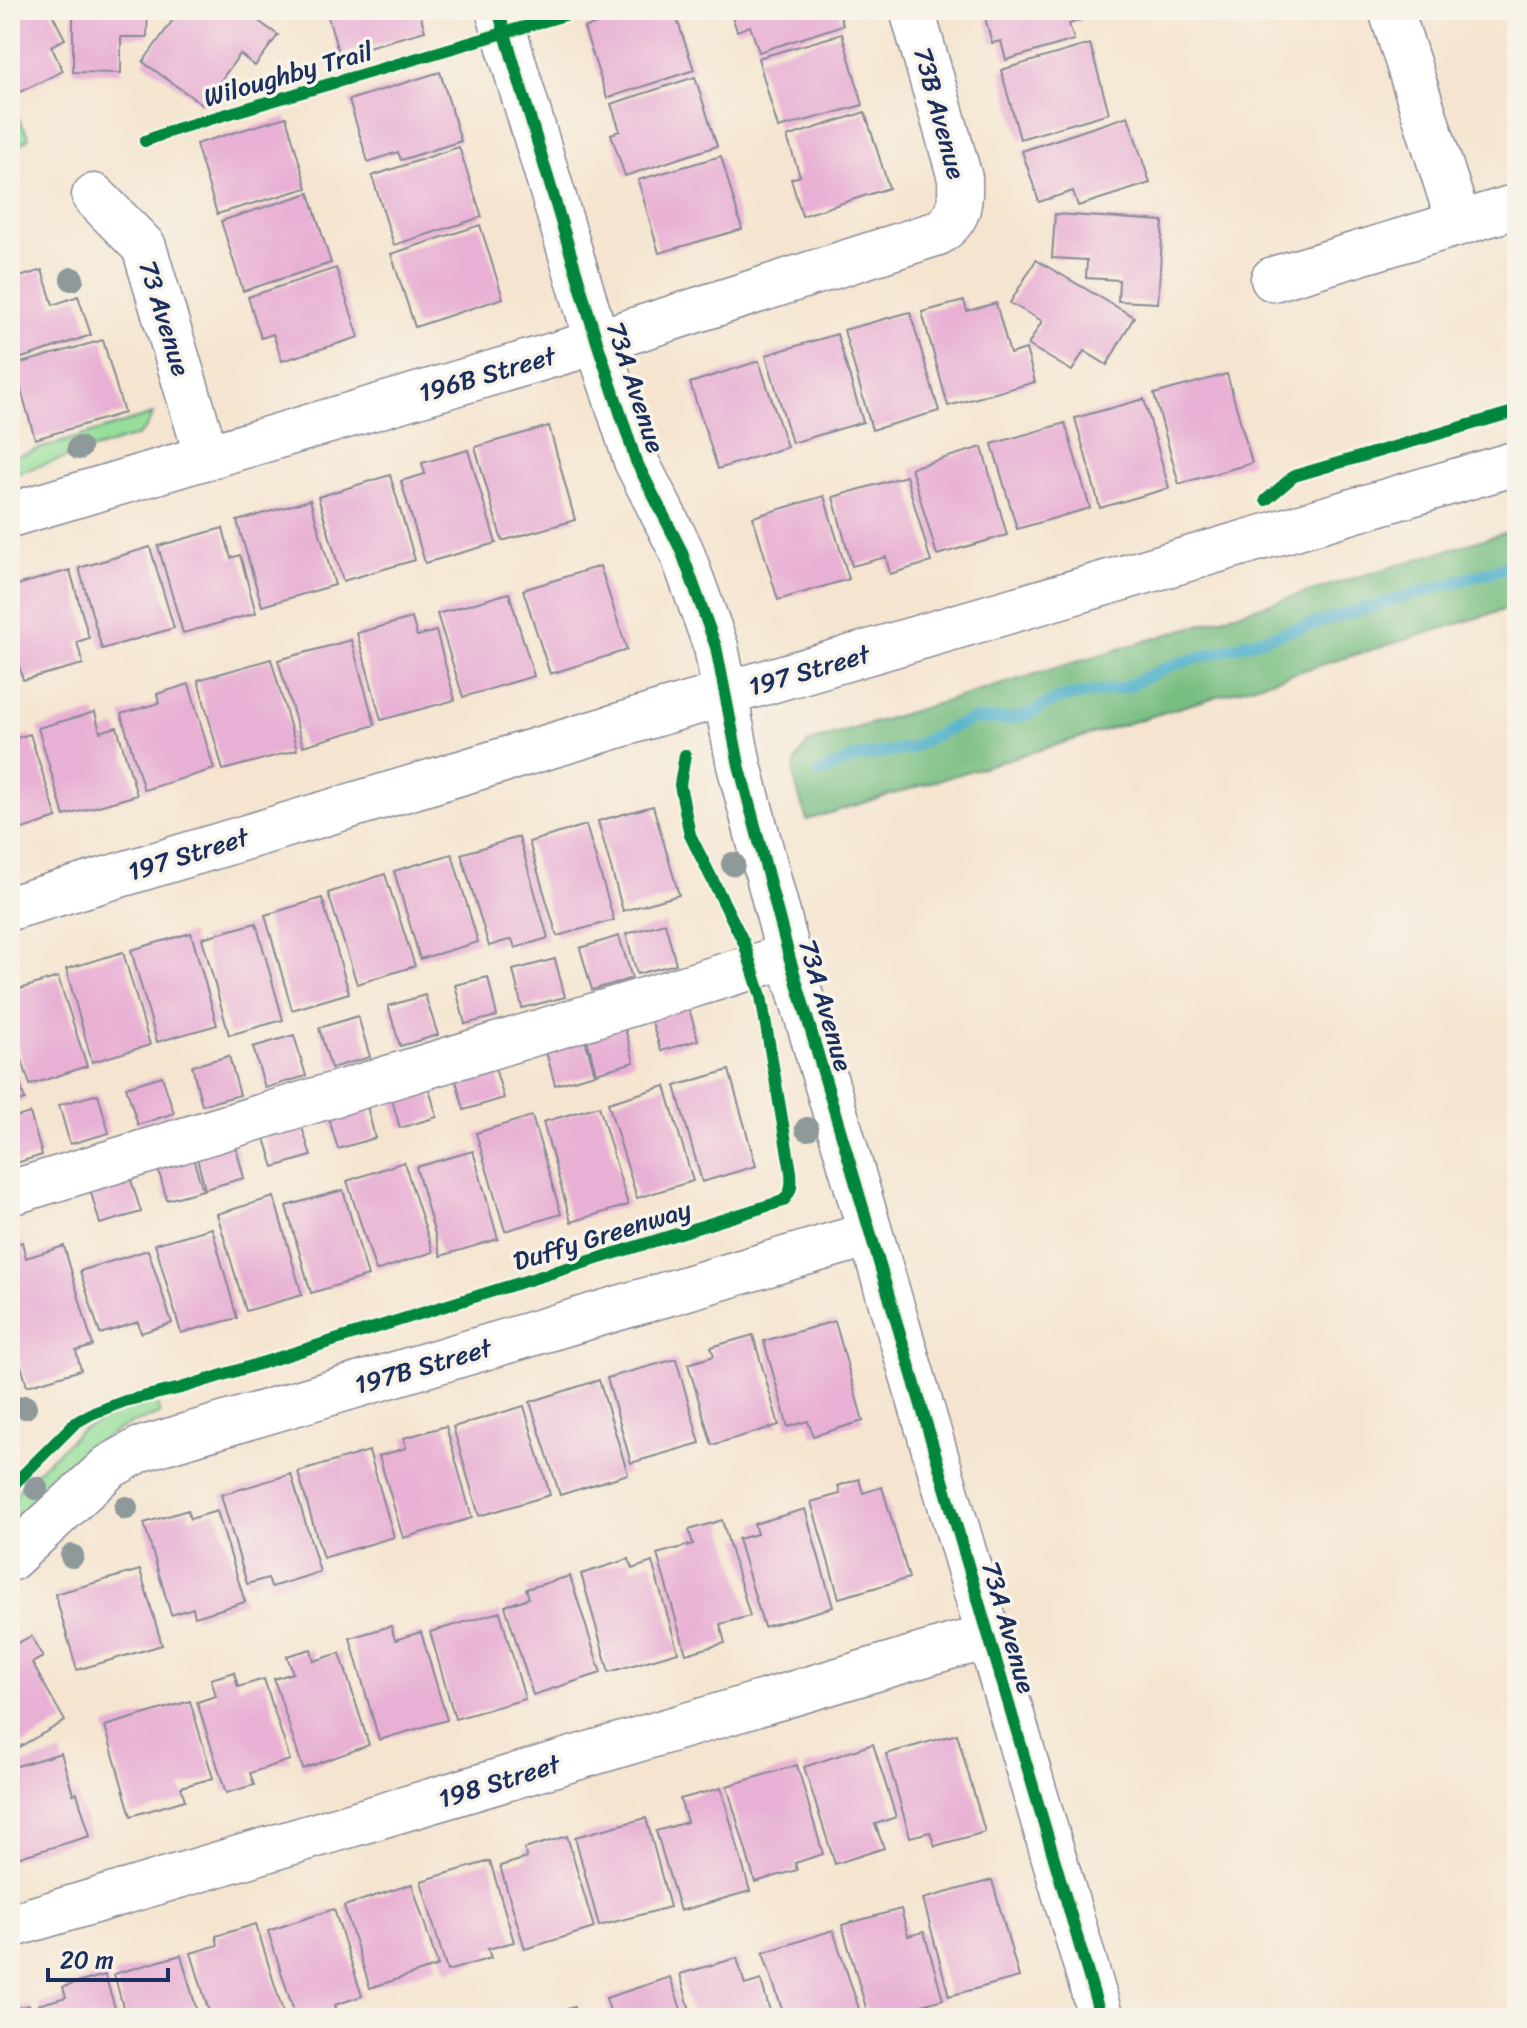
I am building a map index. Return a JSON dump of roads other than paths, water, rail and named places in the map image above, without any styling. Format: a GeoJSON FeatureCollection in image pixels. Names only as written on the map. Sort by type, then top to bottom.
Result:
{"type":"FeatureCollection","features":[{"type":"Feature","properties":{"kind":"street","name":"73A Avenue"},"geometry":{"type":"LineString","coordinates":[[498,10],[597,342],[636,461],[681,550],[716,647],[739,765],[789,956],[1101,2018]]}},
{"type":"Feature","properties":{"kind":"street","name":"73B Avenue"},"geometry":{"type":"LineString","coordinates":[[912,10],[957,167],[961,199],[957,217]]}},
{"type":"Feature","properties":{"kind":"street"},"geometry":{"type":"LineString","coordinates":[[1391,10],[1459,223]]}},
{"type":"Feature","properties":{"kind":"street","name":"73 Avenue"},"geometry":{"type":"LineString","coordinates":[[94,196],[144,247],[207,457]]}},
{"type":"Feature","properties":{"kind":"street"},"geometry":{"type":"LineString","coordinates":[[1273,279],[1517,206]]}},
{"type":"Feature","properties":{"kind":"street","name":"196B Street"},"geometry":{"type":"LineString","coordinates":[[10,515],[597,342],[916,242],[950,226],[957,217]]}},
{"type":"Feature","properties":{"kind":"street","name":"197 Street"},"geometry":{"type":"LineString","coordinates":[[10,908],[1517,463]]}},
{"type":"Feature","properties":{"kind":"street"},"geometry":{"type":"LineString","coordinates":[[10,1193],[789,956]]}},
{"type":"Feature","properties":{"kind":"street","name":"197B Street"},"geometry":{"type":"LineString","coordinates":[[10,1559],[109,1467],[141,1449],[870,1234]]}},
{"type":"Feature","properties":{"kind":"street","name":"198 Street"},"geometry":{"type":"LineString","coordinates":[[10,1926],[953,1646],[989,1638]]}},
{"type":"Feature","properties":{"kind":"waterway"},"geometry":{"type":"LineString","coordinates":[[819,773],[857,757],[911,748],[974,719],[1010,719],[1028,714],[1059,698],[1123,688],[1170,666],[1517,564]]}}]}
